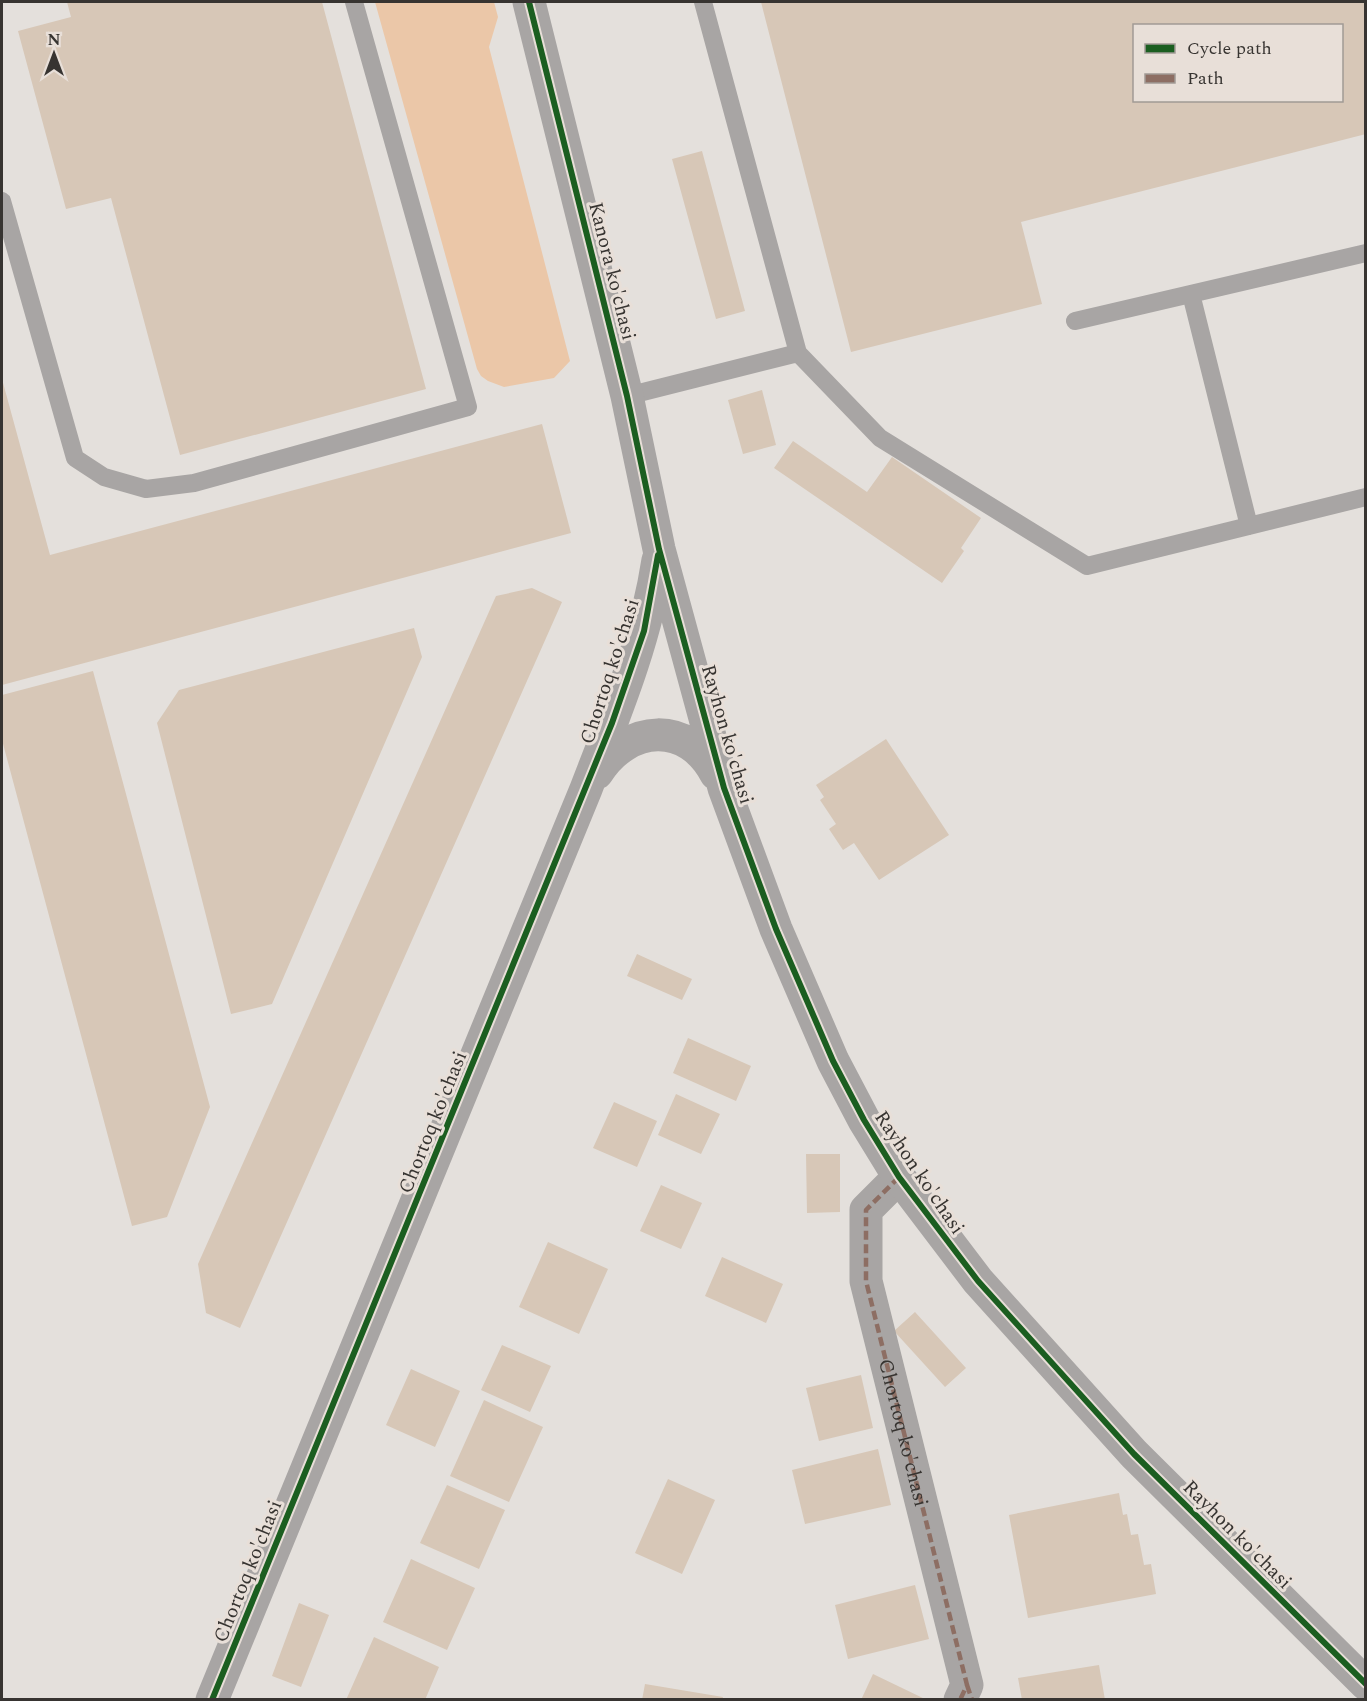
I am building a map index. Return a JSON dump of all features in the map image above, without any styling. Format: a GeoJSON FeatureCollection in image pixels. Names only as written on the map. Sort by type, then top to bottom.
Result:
{"type":"FeatureCollection","features":[{"type":"Feature","properties":{"kind":"street","name":"Kanora ko'chasi"},"geometry":{"type":"LineString","coordinates":[[529,2],[627,396],[659,549]]}},
{"type":"Feature","properties":{"kind":"street","name":"Rayhon ko'chasi"},"geometry":{"type":"LineString","coordinates":[[659,549],[724,788],[776,929],[833,1061],[864,1120],[899,1177],[978,1281],[1134,1454],[1365,1684]]}},
{"type":"Feature","properties":{"kind":"street","name":"Chortoq ko'chasi"},"geometry":{"type":"LineString","coordinates":[[212,1700],[586,789],[624,691],[644,631],[659,549]]}},
{"type":"Feature","properties":{"kind":"street"},"geometry":{"type":"LineString","coordinates":[[586,789],[601,766],[617,750],[637,738],[657,735],[678,738],[697,748],[711,764],[724,788]]}},
{"type":"Feature","properties":{"kind":"street","name":"Chortoq ko'chasi"},"geometry":{"type":"LineString","coordinates":[[899,1177],[866,1210],[866,1281],[966,1695]]}},
{"type":"Feature","properties":{"kind":"lane"},"geometry":{"type":"LineString","coordinates":[[2,201],[75,458],[104,477],[146,489],[194,483],[468,407],[354,2]]}},
{"type":"Feature","properties":{"kind":"lane"},"geometry":{"type":"LineString","coordinates":[[704,2],[798,353],[880,438],[1087,566],[1365,497]]}},
{"type":"Feature","properties":{"kind":"lane"},"geometry":{"type":"LineString","coordinates":[[1075,321],[1365,253]]}},
{"type":"Feature","properties":{"kind":"lane"},"geometry":{"type":"LineString","coordinates":[[1191,294],[1249,526]]}},
{"type":"Feature","properties":{"kind":"lane"},"geometry":{"type":"LineString","coordinates":[[627,396],[798,353]]}},
{"type":"Feature","properties":{"kind":"shaded area"},"geometry":{"type":"Polygon","coordinates":[[[375,2],[494,2],[498,17],[489,47],[570,361],[554,378],[504,387],[488,381],[477,369],[375,2]]]}},
{"type":"Feature","properties":{"kind":"building"},"geometry":{"type":"Polygon","coordinates":[[[67,2],[322,2],[426,389],[180,455],[111,198],[66,209],[18,31],[71,17],[67,2]]]}},
{"type":"Feature","properties":{"kind":"building"},"geometry":{"type":"Polygon","coordinates":[[[761,2],[1366,2],[1366,134],[1021,222],[1042,304],[851,352],[761,2]]]}},
{"type":"Feature","properties":{"kind":"building"},"geometry":{"type":"Polygon","coordinates":[[[702,151],[745,311],[716,319],[672,159],[702,151]]]}},
{"type":"Feature","properties":{"kind":"building"},"geometry":{"type":"Polygon","coordinates":[[[2,379],[50,555],[542,424],[571,533],[2,685],[2,379]]]}},
{"type":"Feature","properties":{"kind":"building"},"geometry":{"type":"Polygon","coordinates":[[[762,390],[776,445],[743,454],[728,400],[762,390]]]}},
{"type":"Feature","properties":{"kind":"building"},"geometry":{"type":"Polygon","coordinates":[[[793,441],[867,492],[892,457],[981,518],[961,548],[964,551],[942,583],[774,468],[793,441]]]}},
{"type":"Feature","properties":{"kind":"building"},"geometry":{"type":"Polygon","coordinates":[[[532,588],[562,602],[240,1328],[206,1313],[198,1264],[496,596],[532,588]]]}},
{"type":"Feature","properties":{"kind":"building"},"geometry":{"type":"Polygon","coordinates":[[[414,628],[422,657],[272,1004],[231,1014],[157,723],[179,690],[414,628]]]}},
{"type":"Feature","properties":{"kind":"building"},"geometry":{"type":"Polygon","coordinates":[[[93,671],[210,1107],[167,1217],[132,1226],[2,740],[2,695],[93,671]]]}},
{"type":"Feature","properties":{"kind":"building"},"geometry":{"type":"Polygon","coordinates":[[[886,739],[949,835],[879,880],[854,843],[843,850],[829,829],[836,824],[820,800],[824,797],[816,785],[886,739]]]}},
{"type":"Feature","properties":{"kind":"building"},"geometry":{"type":"Polygon","coordinates":[[[637,954],[692,979],[682,1000],[627,976],[637,954]]]}},
{"type":"Feature","properties":{"kind":"building"},"geometry":{"type":"Polygon","coordinates":[[[688,1038],[751,1066],[736,1101],[673,1073],[688,1038]]]}},
{"type":"Feature","properties":{"kind":"building"},"geometry":{"type":"Polygon","coordinates":[[[676,1094],[720,1114],[701,1154],[658,1135],[676,1094]]]}},
{"type":"Feature","properties":{"kind":"building"},"geometry":{"type":"Polygon","coordinates":[[[614,1102],[657,1121],[637,1167],[593,1148],[614,1102]]]}},
{"type":"Feature","properties":{"kind":"building"},"geometry":{"type":"Polygon","coordinates":[[[806,1154],[840,1154],[840,1212],[807,1213],[806,1154]]]}},
{"type":"Feature","properties":{"kind":"building"},"geometry":{"type":"Polygon","coordinates":[[[661,1185],[702,1203],[681,1249],[640,1231],[661,1185]]]}},
{"type":"Feature","properties":{"kind":"building"},"geometry":{"type":"Polygon","coordinates":[[[548,1242],[608,1269],[579,1334],[519,1307],[548,1242]]]}},
{"type":"Feature","properties":{"kind":"building"},"geometry":{"type":"Polygon","coordinates":[[[722,1257],[783,1284],[766,1323],[705,1296],[722,1257]]]}},
{"type":"Feature","properties":{"kind":"building"},"geometry":{"type":"Polygon","coordinates":[[[915,1312],[966,1368],[945,1387],[894,1331],[915,1312]]]}},
{"type":"Feature","properties":{"kind":"building"},"geometry":{"type":"Polygon","coordinates":[[[502,1345],[551,1366],[530,1412],[481,1390],[502,1345]]]}},
{"type":"Feature","properties":{"kind":"building"},"geometry":{"type":"Polygon","coordinates":[[[411,1369],[460,1391],[435,1447],[386,1425],[411,1369]]]}},
{"type":"Feature","properties":{"kind":"building"},"geometry":{"type":"Polygon","coordinates":[[[861,1375],[873,1428],[819,1441],[806,1388],[861,1375]]]}},
{"type":"Feature","properties":{"kind":"building"},"geometry":{"type":"Polygon","coordinates":[[[484,1400],[543,1427],[509,1502],[450,1476],[484,1400]]]}},
{"type":"Feature","properties":{"kind":"building"},"geometry":{"type":"Polygon","coordinates":[[[878,1449],[891,1505],[805,1524],[792,1470],[878,1449]]]}},
{"type":"Feature","properties":{"kind":"building"},"geometry":{"type":"Polygon","coordinates":[[[668,1479],[715,1500],[682,1574],[635,1553],[668,1479]]]}},
{"type":"Feature","properties":{"kind":"building"},"geometry":{"type":"Polygon","coordinates":[[[447,1485],[505,1510],[479,1569],[420,1543],[447,1485]]]}},
{"type":"Feature","properties":{"kind":"building"},"geometry":{"type":"Polygon","coordinates":[[[1119,1493],[1123,1515],[1127,1514],[1131,1535],[1138,1534],[1144,1565],[1151,1564],[1156,1594],[1028,1618],[1009,1515],[1119,1493]]]}},
{"type":"Feature","properties":{"kind":"building"},"geometry":{"type":"Polygon","coordinates":[[[411,1559],[475,1588],[447,1650],[383,1622],[411,1559]]]}},
{"type":"Feature","properties":{"kind":"building"},"geometry":{"type":"Polygon","coordinates":[[[915,1585],[929,1639],[848,1659],[835,1605],[915,1585]]]}},
{"type":"Feature","properties":{"kind":"building"},"geometry":{"type":"Polygon","coordinates":[[[299,1603],[329,1615],[301,1687],[272,1676],[299,1603]]]}},
{"type":"Feature","properties":{"kind":"building"},"geometry":{"type":"Polygon","coordinates":[[[374,1637],[439,1667],[425,1700],[346,1700],[374,1637]]]}},
{"type":"Feature","properties":{"kind":"building"},"geometry":{"type":"Polygon","coordinates":[[[1099,1665],[1105,1700],[1022,1700],[1018,1678],[1099,1665]]]}},
{"type":"Feature","properties":{"kind":"building"},"geometry":{"type":"Polygon","coordinates":[[[873,1674],[927,1700],[861,1700],[873,1674]]]}},
{"type":"Feature","properties":{"kind":"building"},"geometry":{"type":"Polygon","coordinates":[[[645,1684],[723,1697],[722,1700],[642,1700],[645,1684]]]}},
{"type":"Feature","properties":{"kind":"marked path"},"geometry":{"type":"LineString","coordinates":[[899,1177],[866,1210],[866,1281],[967,1685],[960,1700]]}},
{"type":"Feature","properties":{"kind":"marked path"},"geometry":{"type":"LineString","coordinates":[[967,1685],[972,1700]]}},
{"type":"Feature","properties":{"kind":"cycle path"},"geometry":{"type":"LineString","coordinates":[[529,2],[627,396],[659,549],[724,788],[776,929],[833,1061],[864,1120],[899,1177],[978,1281],[1134,1454],[1366,1684]]}},
{"type":"Feature","properties":{"kind":"cycle path"},"geometry":{"type":"LineString","coordinates":[[212,1700],[612,723],[644,631],[658,555]]}}]}
